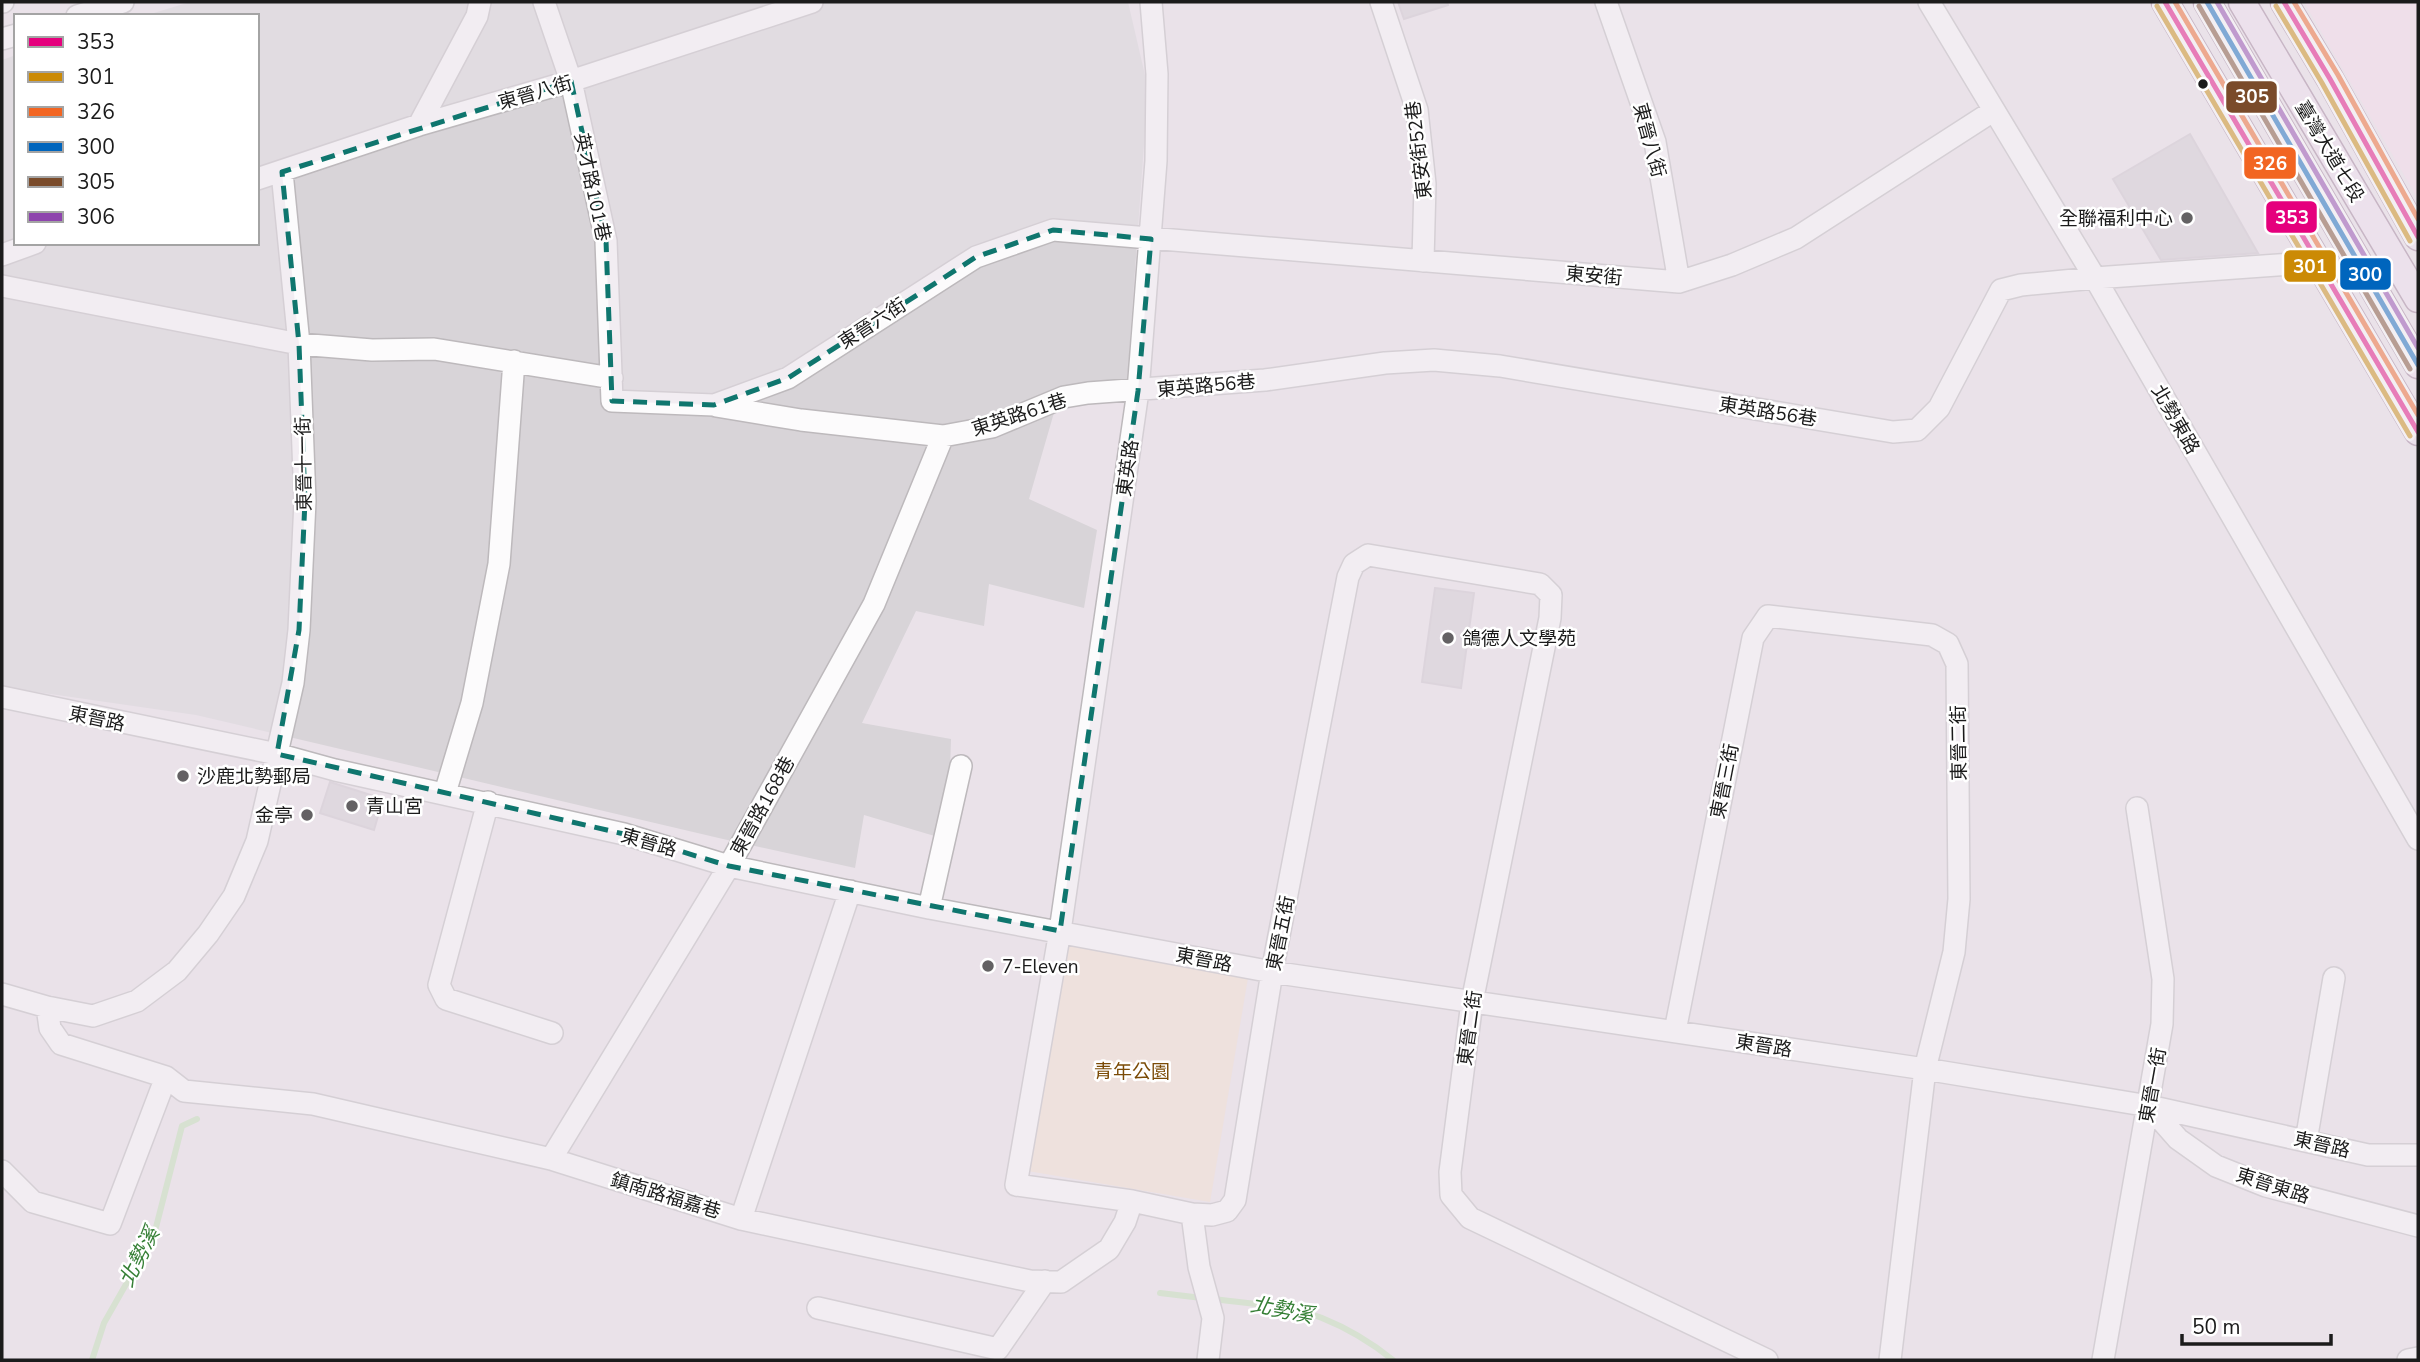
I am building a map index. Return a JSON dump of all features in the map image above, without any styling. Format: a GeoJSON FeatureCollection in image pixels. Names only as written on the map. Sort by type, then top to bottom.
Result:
{"type":"FeatureCollection","features":[{"type":"Feature","properties":{"kind":"main road"},"geometry":{"type":"LineString","coordinates":[[2165,2],[2418,432]]}},
{"type":"Feature","properties":{"kind":"main road","name":"臺灣大道七段"},"geometry":{"type":"LineString","coordinates":[[2207,2],[2418,365]]}},
{"type":"Feature","properties":{"kind":"main road","name":"臺灣大道七段"},"geometry":{"type":"LineString","coordinates":[[2242,2],[2418,299]]}},
{"type":"Feature","properties":{"kind":"main road","name":"臺灣大道七段"},"geometry":{"type":"LineString","coordinates":[[2284,2],[2418,237]]}},
{"type":"Feature","properties":{"kind":"street"},"geometry":{"type":"LineString","coordinates":[[83,10],[123,2]]}},
{"type":"Feature","properties":{"kind":"street"},"geometry":{"type":"LineString","coordinates":[[419,125],[477,16],[480,2]]}},
{"type":"Feature","properties":{"kind":"street","name":"英才路101巷"},"geometry":{"type":"LineString","coordinates":[[544,2],[571,81],[606,241],[612,378]]}},
{"type":"Feature","properties":{"kind":"street","name":"東晉八街"},"geometry":{"type":"LineString","coordinates":[[259,178],[419,125],[571,81],[812,2]]}},
{"type":"Feature","properties":{"kind":"street","name":"東英路"},"geometry":{"type":"LineString","coordinates":[[1016,1185],[1060,932],[1138,391],[1156,161],[1157,74],[1151,2]]}},
{"type":"Feature","properties":{"kind":"street","name":"東安街52巷"},"geometry":{"type":"LineString","coordinates":[[1381,2],[1417,110],[1425,184],[1423,261]]}},
{"type":"Feature","properties":{"kind":"street","name":"東晉八街"},"geometry":{"type":"LineString","coordinates":[[1606,2],[1655,142],[1679,282]]}},
{"type":"Feature","properties":{"kind":"street","name":"北勢東路"},"geometry":{"type":"LineString","coordinates":[[1929,2],[2095,278],[2418,839]]}},
{"type":"Feature","properties":{"kind":"street","name":"東安街"},"geometry":{"type":"LineString","coordinates":[[1152,239],[1679,282],[1732,265],[1796,238],[1993,111]]}},
{"type":"Feature","properties":{"kind":"street","name":"東晉十一街"},"geometry":{"type":"LineString","coordinates":[[277,754],[293,683],[299,630],[305,501],[299,344],[282,172]]}},
{"type":"Feature","properties":{"kind":"street","name":"東晉六街"},"geometry":{"type":"LineString","coordinates":[[612,378],[612,401],[713,405],[788,378],[976,257],[1053,230],[1152,239]]}},
{"type":"Feature","properties":{"kind":"street"},"geometry":{"type":"LineString","coordinates":[[2,255],[30,245]]}},
{"type":"Feature","properties":{"kind":"street","name":"東英路56巷"},"geometry":{"type":"LineString","coordinates":[[1138,391],[1265,380],[1385,363],[1434,360],[1500,366],[1893,432],[1917,430],[1939,408],[2001,290],[2021,285],[2095,278],[2319,262]]}},
{"type":"Feature","properties":{"kind":"street"},"geometry":{"type":"LineString","coordinates":[[2,286],[299,344],[372,350],[434,349],[612,378]]}},
{"type":"Feature","properties":{"kind":"street"},"geometry":{"type":"LineString","coordinates":[[445,793],[472,703],[499,564],[514,362]]}},
{"type":"Feature","properties":{"kind":"street","name":"東英路61巷"},"geometry":{"type":"LineString","coordinates":[[713,405],[801,420],[943,436],[992,427],[1064,397],[1138,391]]}},
{"type":"Feature","properties":{"kind":"street","name":"東晉路168巷"},"geometry":{"type":"LineString","coordinates":[[551,1159],[729,866],[874,604],[943,436]]}},
{"type":"Feature","properties":{"kind":"street","name":"東晉五街"},"geometry":{"type":"LineString","coordinates":[[1016,1185],[1132,1201],[1192,1214],[1212,1215],[1227,1211],[1235,1200],[1272,972],[1348,577],[1354,564],[1368,555],[1470,571]]}},
{"type":"Feature","properties":{"kind":"street","name":"東晉二街"},"geometry":{"type":"LineString","coordinates":[[1470,571],[1539,584],[1551,596],[1549,618],[1472,1002],[1450,1172],[1451,1195],[1470,1218],[1767,1360]]}},
{"type":"Feature","properties":{"kind":"street","name":"東晉三街"},"geometry":{"type":"LineString","coordinates":[[1675,1031],[1753,638],[1768,616],[1849,624]]}},
{"type":"Feature","properties":{"kind":"street","name":"東晉二街"},"geometry":{"type":"LineString","coordinates":[[1849,624],[1933,635],[1948,644],[1957,664],[1959,899],[1954,952],[1925,1069],[1890,1360]]}},
{"type":"Feature","properties":{"kind":"street","name":"東晉路"},"geometry":{"type":"LineString","coordinates":[[2,697],[277,754],[624,834],[729,866],[929,908],[1272,972],[1925,1069],[2149,1106],[2368,1155],[2418,1155]]}},
{"type":"Feature","properties":{"kind":"street"},"geometry":{"type":"LineString","coordinates":[[2,994],[93,1016],[137,1001],[177,971],[208,934],[234,896],[257,841],[277,754]]}},
{"type":"Feature","properties":{"kind":"street"},"geometry":{"type":"LineString","coordinates":[[929,908],[961,766]]}},
{"type":"Feature","properties":{"kind":"street"},"geometry":{"type":"LineString","coordinates":[[488,803],[439,985],[446,999],[552,1033]]}},
{"type":"Feature","properties":{"kind":"street","name":"東晉一街"},"geometry":{"type":"LineString","coordinates":[[2103,1360],[2162,1024],[2163,979],[2137,808]]}},
{"type":"Feature","properties":{"kind":"street"},"geometry":{"type":"LineString","coordinates":[[741,1219],[850,891]]}},
{"type":"Feature","properties":{"kind":"street"},"geometry":{"type":"LineString","coordinates":[[2306,1141],[2334,978]]}},
{"type":"Feature","properties":{"kind":"street","name":"鎮南路福嘉巷"},"geometry":{"type":"LineString","coordinates":[[47,1007],[50,1028],[61,1044],[166,1077],[184,1091],[313,1104],[551,1159],[741,1219],[1030,1281],[1061,1282],[1110,1249],[1125,1222],[1132,1201]]}},
{"type":"Feature","properties":{"kind":"street"},"geometry":{"type":"LineString","coordinates":[[2,1171],[33,1202],[110,1224],[166,1077]]}},
{"type":"Feature","properties":{"kind":"street","name":"東晉東路"},"geometry":{"type":"LineString","coordinates":[[2149,1106],[2178,1139],[2217,1166],[2266,1185],[2418,1226]]}},
{"type":"Feature","properties":{"kind":"street"},"geometry":{"type":"LineString","coordinates":[[1192,1214],[1199,1268],[1213,1318],[1208,1360]]}},
{"type":"Feature","properties":{"kind":"street"},"geometry":{"type":"LineString","coordinates":[[818,1308],[998,1349],[1045,1281]]}},
{"type":"Feature","properties":{"kind":"street"},"geometry":{"type":"LineString","coordinates":[[2408,1360],[2418,1358]]}},
{"type":"Feature","properties":{"kind":"highlighted area"},"geometry":{"type":"Polygon","coordinates":[[[571,81],[606,241],[612,401],[714,405],[788,378],[976,257],[1053,230],[1151,239],[1138,391],[1060,931],[729,866],[624,834],[277,754],[299,630],[305,501],[299,344],[282,172],[571,81]]]}},
{"type":"Feature","properties":{"kind":"shaded area"},"geometry":{"type":"Polygon","coordinates":[[[190,2],[1128,2],[1148,88],[1127,383],[1060,392],[1029,499],[1097,530],[1084,608],[989,584],[984,626],[916,611],[862,723],[951,739],[948,840],[864,815],[855,868],[196,715],[2,687],[2,60],[14,56],[14,245],[259,245],[259,14],[151,14],[190,2]]]}},
{"type":"Feature","properties":{"kind":"shaded area"},"geometry":{"type":"Polygon","coordinates":[[[2304,2],[2418,2],[2418,199],[2304,2]]]}},
{"type":"Feature","properties":{"kind":"green space","name":"青年公園"},"geometry":{"type":"Polygon","coordinates":[[[1055,940],[1249,972],[1210,1202],[1016,1169],[1055,940]]]}},
{"type":"Feature","properties":{"kind":"building"},"geometry":{"type":"Polygon","coordinates":[[[1398,2],[1447,2],[1448,5],[1404,19],[1398,2]]]}},
{"type":"Feature","properties":{"kind":"building","name":"全聯福利中心"},"geometry":{"type":"Polygon","coordinates":[[[2190,134],[2258,253],[2161,260],[2113,179],[2190,134]]]}},
{"type":"Feature","properties":{"kind":"building","name":"鴿德人文學苑"},"geometry":{"type":"Polygon","coordinates":[[[1435,588],[1474,593],[1461,688],[1422,682],[1435,588]]]}},
{"type":"Feature","properties":{"kind":"building","name":"青山宮"},"geometry":{"type":"Polygon","coordinates":[[[330,782],[383,799],[374,830],[320,813],[330,782]]]}},
{"type":"Feature","properties":{"kind":"waterway","name":"北勢溪"},"geometry":{"type":"LineString","coordinates":[[92,1360],[104,1323],[154,1235],[182,1126],[197,1119]]}},
{"type":"Feature","properties":{"kind":"waterway","name":"北勢溪"},"geometry":{"type":"LineString","coordinates":[[1160,1293],[1202,1298]]}},
{"type":"Feature","properties":{"kind":"waterway","name":"北勢溪"},"geometry":{"type":"LineString","coordinates":[[1213,1299],[1310,1314],[1350,1331],[1393,1360]]}},
{"type":"Feature","properties":{"kind":"transit line","name":"353"},"geometry":{"type":"LineString","coordinates":[[2165,2],[2418,432]]}},
{"type":"Feature","properties":{"kind":"transit line","name":"326"},"geometry":{"type":"LineString","coordinates":[[2175,2],[2418,415]]}},
{"type":"Feature","properties":{"kind":"transit line","name":"300"},"geometry":{"type":"LineString","coordinates":[[2207,2],[2418,365]]}},
{"type":"Feature","properties":{"kind":"transit line","name":"306"},"geometry":{"type":"LineString","coordinates":[[2217,2],[2418,348]]}},
{"type":"Feature","properties":{"kind":"transit line","name":"353"},"geometry":{"type":"LineString","coordinates":[[2284,2],[2418,237]]}},
{"type":"Feature","properties":{"kind":"transit line","name":"326"},"geometry":{"type":"LineString","coordinates":[[2294,2],[2418,219]]}},
{"type":"Feature","properties":{"kind":"transit line","name":"301"},"geometry":{"type":"LineString","coordinates":[[2157,6],[2410,436]]}},
{"type":"Feature","properties":{"kind":"transit line","name":"305"},"geometry":{"type":"LineString","coordinates":[[2199,6],[2410,369]]}},
{"type":"Feature","properties":{"kind":"transit line","name":"301"},"geometry":{"type":"LineString","coordinates":[[2276,6],[2410,241]]}},
{"type":"Feature","properties":{"kind":"place","name":"全聯福利中心"},"geometry":{"type":"Point","coordinates":[2187,218]}},
{"type":"Feature","properties":{"kind":"place","name":"鴿德人文學苑"},"geometry":{"type":"Point","coordinates":[1448,638]}},
{"type":"Feature","properties":{"kind":"place","name":"沙鹿北勢郵局"},"geometry":{"type":"Point","coordinates":[183,776]}},
{"type":"Feature","properties":{"kind":"place","name":"青山宮"},"geometry":{"type":"Point","coordinates":[352,806]}},
{"type":"Feature","properties":{"kind":"place","name":"金亭"},"geometry":{"type":"Point","coordinates":[307,815]}},
{"type":"Feature","properties":{"kind":"place","name":"7-Eleven"},"geometry":{"type":"Point","coordinates":[988,966]}}]}
